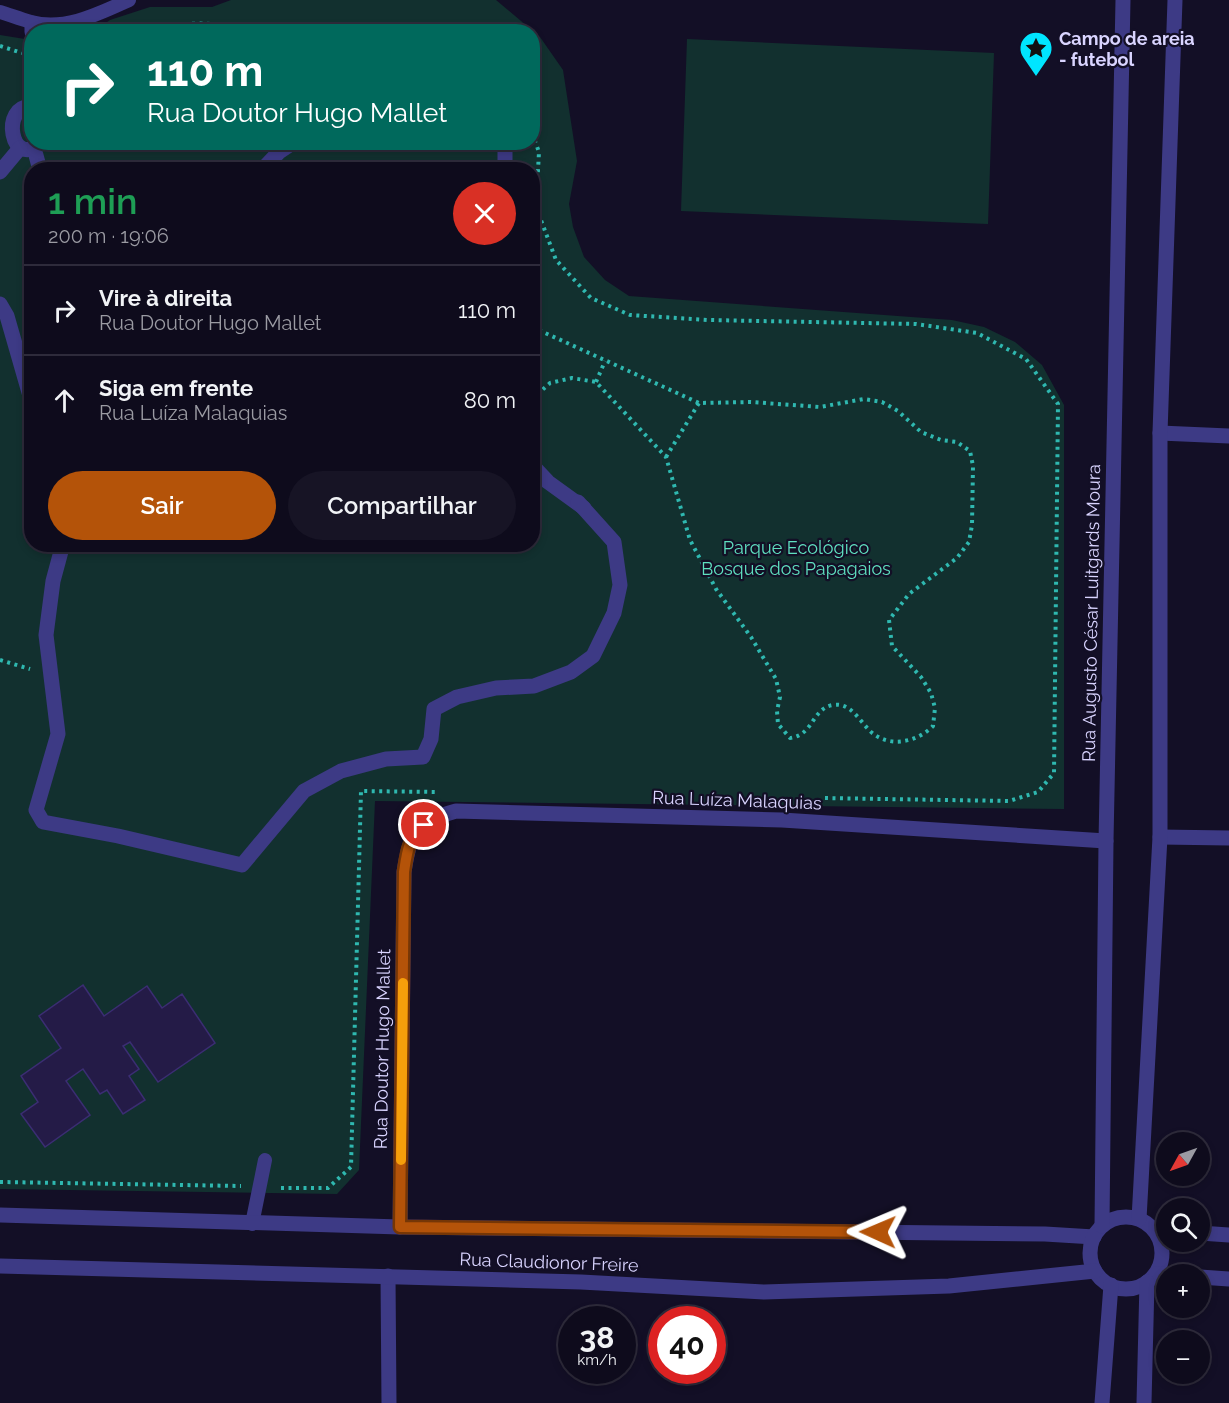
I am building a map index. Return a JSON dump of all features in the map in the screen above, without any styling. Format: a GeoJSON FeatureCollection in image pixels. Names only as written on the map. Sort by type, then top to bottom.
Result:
{"type":"FeatureCollection","features":[{"type":"Feature","properties":{"kind":"street","name":"Rua Augusto César Luitgards Moura"},"geometry":{"type":"LineString","coordinates":[[1095,1270],[1090,1248],[1098,1232],[1122,0]]}},
{"type":"Feature","properties":{"kind":"street"},"geometry":{"type":"LineString","coordinates":[[1139,1219],[1160,837],[1160,433],[1175,0]]}},
{"type":"Feature","properties":{"kind":"street"},"geometry":{"type":"LineString","coordinates":[[24,108],[11,113],[5,129],[7,138],[12,144],[24,145]]}},
{"type":"Feature","properties":{"kind":"street"},"geometry":{"type":"LineString","coordinates":[[0,172],[27,150]]}},
{"type":"Feature","properties":{"kind":"street"},"geometry":{"type":"LineString","coordinates":[[270,162],[282,150]]}},
{"type":"Feature","properties":{"kind":"street"},"geometry":{"type":"LineString","coordinates":[[0,304],[8,316],[24,374]]}},
{"type":"Feature","properties":{"kind":"street"},"geometry":{"type":"LineString","coordinates":[[1160,433],[1229,436]]}},
{"type":"Feature","properties":{"kind":"street"},"geometry":{"type":"LineString","coordinates":[[540,474],[600,522]]}},
{"type":"Feature","properties":{"kind":"street"},"geometry":{"type":"LineString","coordinates":[[61,552],[53,581],[46,635],[58,734],[36,810],[44,822],[118,836],[243,865],[304,791],[340,771],[386,759],[423,757],[431,739],[434,709],[457,697],[496,688],[534,686],[571,672],[592,656],[614,613],[620,585],[614,542],[578,502]]}},
{"type":"Feature","properties":{"kind":"street","name":"Rua Luíza Malaquias"},"geometry":{"type":"LineString","coordinates":[[404,872],[413,834],[435,817],[456,811],[782,820],[1106,841]]}},
{"type":"Feature","properties":{"kind":"street"},"geometry":{"type":"LineString","coordinates":[[1160,837],[1229,838]]}},
{"type":"Feature","properties":{"kind":"street","name":"Rua Doutor Hugo Mallet"},"geometry":{"type":"LineString","coordinates":[[400,1227],[404,872]]}},
{"type":"Feature","properties":{"kind":"street","name":"Rua Claudionor Freire"},"geometry":{"type":"LineString","coordinates":[[0,1215],[400,1227],[1045,1234],[1098,1232]]}},
{"type":"Feature","properties":{"kind":"street"},"geometry":{"type":"LineString","coordinates":[[1098,1232],[1119,1218],[1139,1219],[1156,1228]]}},
{"type":"Feature","properties":{"kind":"street"},"geometry":{"type":"LineString","coordinates":[[1210,1233],[1229,1234]]}},
{"type":"Feature","properties":{"kind":"street"},"geometry":{"type":"LineString","coordinates":[[1144,1403],[1152,1278],[1162,1260],[1162,1252]]}},
{"type":"Feature","properties":{"kind":"street","name":"Rua Claudionor Freire"},"geometry":{"type":"LineString","coordinates":[[0,1266],[581,1282],[764,1292],[949,1286],[1095,1270]]}},
{"type":"Feature","properties":{"kind":"street"},"geometry":{"type":"LineString","coordinates":[[1095,1270],[1111,1286],[1129,1289],[1156,1277]]}},
{"type":"Feature","properties":{"kind":"street"},"geometry":{"type":"LineString","coordinates":[[388,1276],[389,1403]]}},
{"type":"Feature","properties":{"kind":"street"},"geometry":{"type":"LineString","coordinates":[[1210,1278],[1229,1279]]}},
{"type":"Feature","properties":{"kind":"street"},"geometry":{"type":"LineString","coordinates":[[1102,1403],[1111,1286]]}},
{"type":"Feature","properties":{"kind":"lane"},"geometry":{"type":"LineString","coordinates":[[62,24],[76,21],[129,0]]}},
{"type":"Feature","properties":{"kind":"lane"},"geometry":{"type":"LineString","coordinates":[[0,12],[26,24]]}},
{"type":"Feature","properties":{"kind":"lane"},"geometry":{"type":"LineString","coordinates":[[252,1224],[265,1160]]}},
{"type":"Feature","properties":{"kind":"path"},"geometry":{"type":"LineString","coordinates":[[0,46],[24,53]]}},
{"type":"Feature","properties":{"kind":"path"},"geometry":{"type":"LineString","coordinates":[[540,218],[556,260],[591,298],[630,315],[708,320],[916,324],[977,333],[1026,359],[1058,404],[1054,773],[1038,792],[1009,801],[817,798]]}},
{"type":"Feature","properties":{"kind":"path"},"geometry":{"type":"LineString","coordinates":[[540,331],[699,403],[751,402],[820,407],[864,399],[882,402],[898,411],[921,432],[941,440],[957,442],[970,451],[973,466],[972,525],[969,542],[957,558],[909,594],[889,620],[892,646],[921,677],[931,693],[935,708],[933,726],[924,735],[911,741],[884,739],[871,732],[849,708],[834,705],[822,710],[805,734],[790,738],[778,724],[777,711],[780,697],[776,679],[751,637],[716,590],[690,540],[666,457],[596,382],[572,378],[550,383],[540,392]]}},
{"type":"Feature","properties":{"kind":"path"},"geometry":{"type":"LineString","coordinates":[[596,382],[605,361]]}},
{"type":"Feature","properties":{"kind":"path"},"geometry":{"type":"LineString","coordinates":[[666,457],[699,403]]}},
{"type":"Feature","properties":{"kind":"path"},"geometry":{"type":"LineString","coordinates":[[0,660],[51,675]]}},
{"type":"Feature","properties":{"kind":"path"},"geometry":{"type":"LineString","coordinates":[[272,1188],[328,1188],[351,1167],[361,791],[445,793]]}},
{"type":"Feature","properties":{"kind":"path"},"geometry":{"type":"LineString","coordinates":[[0,1182],[234,1185]]}},
{"type":"Feature","properties":{"kind":"green space","name":"Parque Ecológico Bosque dos Papagaios"},"geometry":{"type":"Polygon","coordinates":[[[231,0],[496,0],[525,24],[104,24],[150,7],[212,7],[231,0]]]}},
{"type":"Feature","properties":{"kind":"green space","name":"Parque Ecológico Bosque dos Papagaios"},"geometry":{"type":"Polygon","coordinates":[[[0,35],[24,39],[24,150],[540,150],[540,37],[563,70],[577,161],[569,204],[573,227],[584,257],[605,280],[629,296],[952,320],[984,327],[1015,342],[1042,365],[1064,405],[1064,809],[375,801],[359,1170],[337,1194],[0,1189],[0,35]]]}},
{"type":"Feature","properties":{"kind":"green space"},"geometry":{"type":"Polygon","coordinates":[[[687,39],[994,53],[988,224],[681,211],[687,39]]]}},
{"type":"Feature","properties":{"kind":"building"},"geometry":{"type":"Polygon","coordinates":[[[83,985],[104,1016],[147,986],[162,1008],[182,994],[215,1043],[158,1082],[130,1042],[123,1046],[139,1069],[129,1076],[145,1100],[123,1114],[107,1090],[100,1094],[83,1069],[66,1081],[90,1115],[45,1147],[21,1114],[38,1102],[21,1076],[61,1048],[39,1016],[83,985]]]}},
{"type":"Feature","properties":{"kind":"slow traffic"},"geometry":{"type":"LineString","coordinates":[[401,1160],[403,983]]}},
{"type":"Feature","properties":{"kind":"place","name":"Campo de areia - futebol"},"geometry":{"type":"Point","coordinates":[1036,77]}},
{"type":"Feature","properties":{"kind":"route"},"geometry":{"type":"LineString","coordinates":[[424,825],[413,834],[404,872],[400,1227],[878,1232]]}}]}
